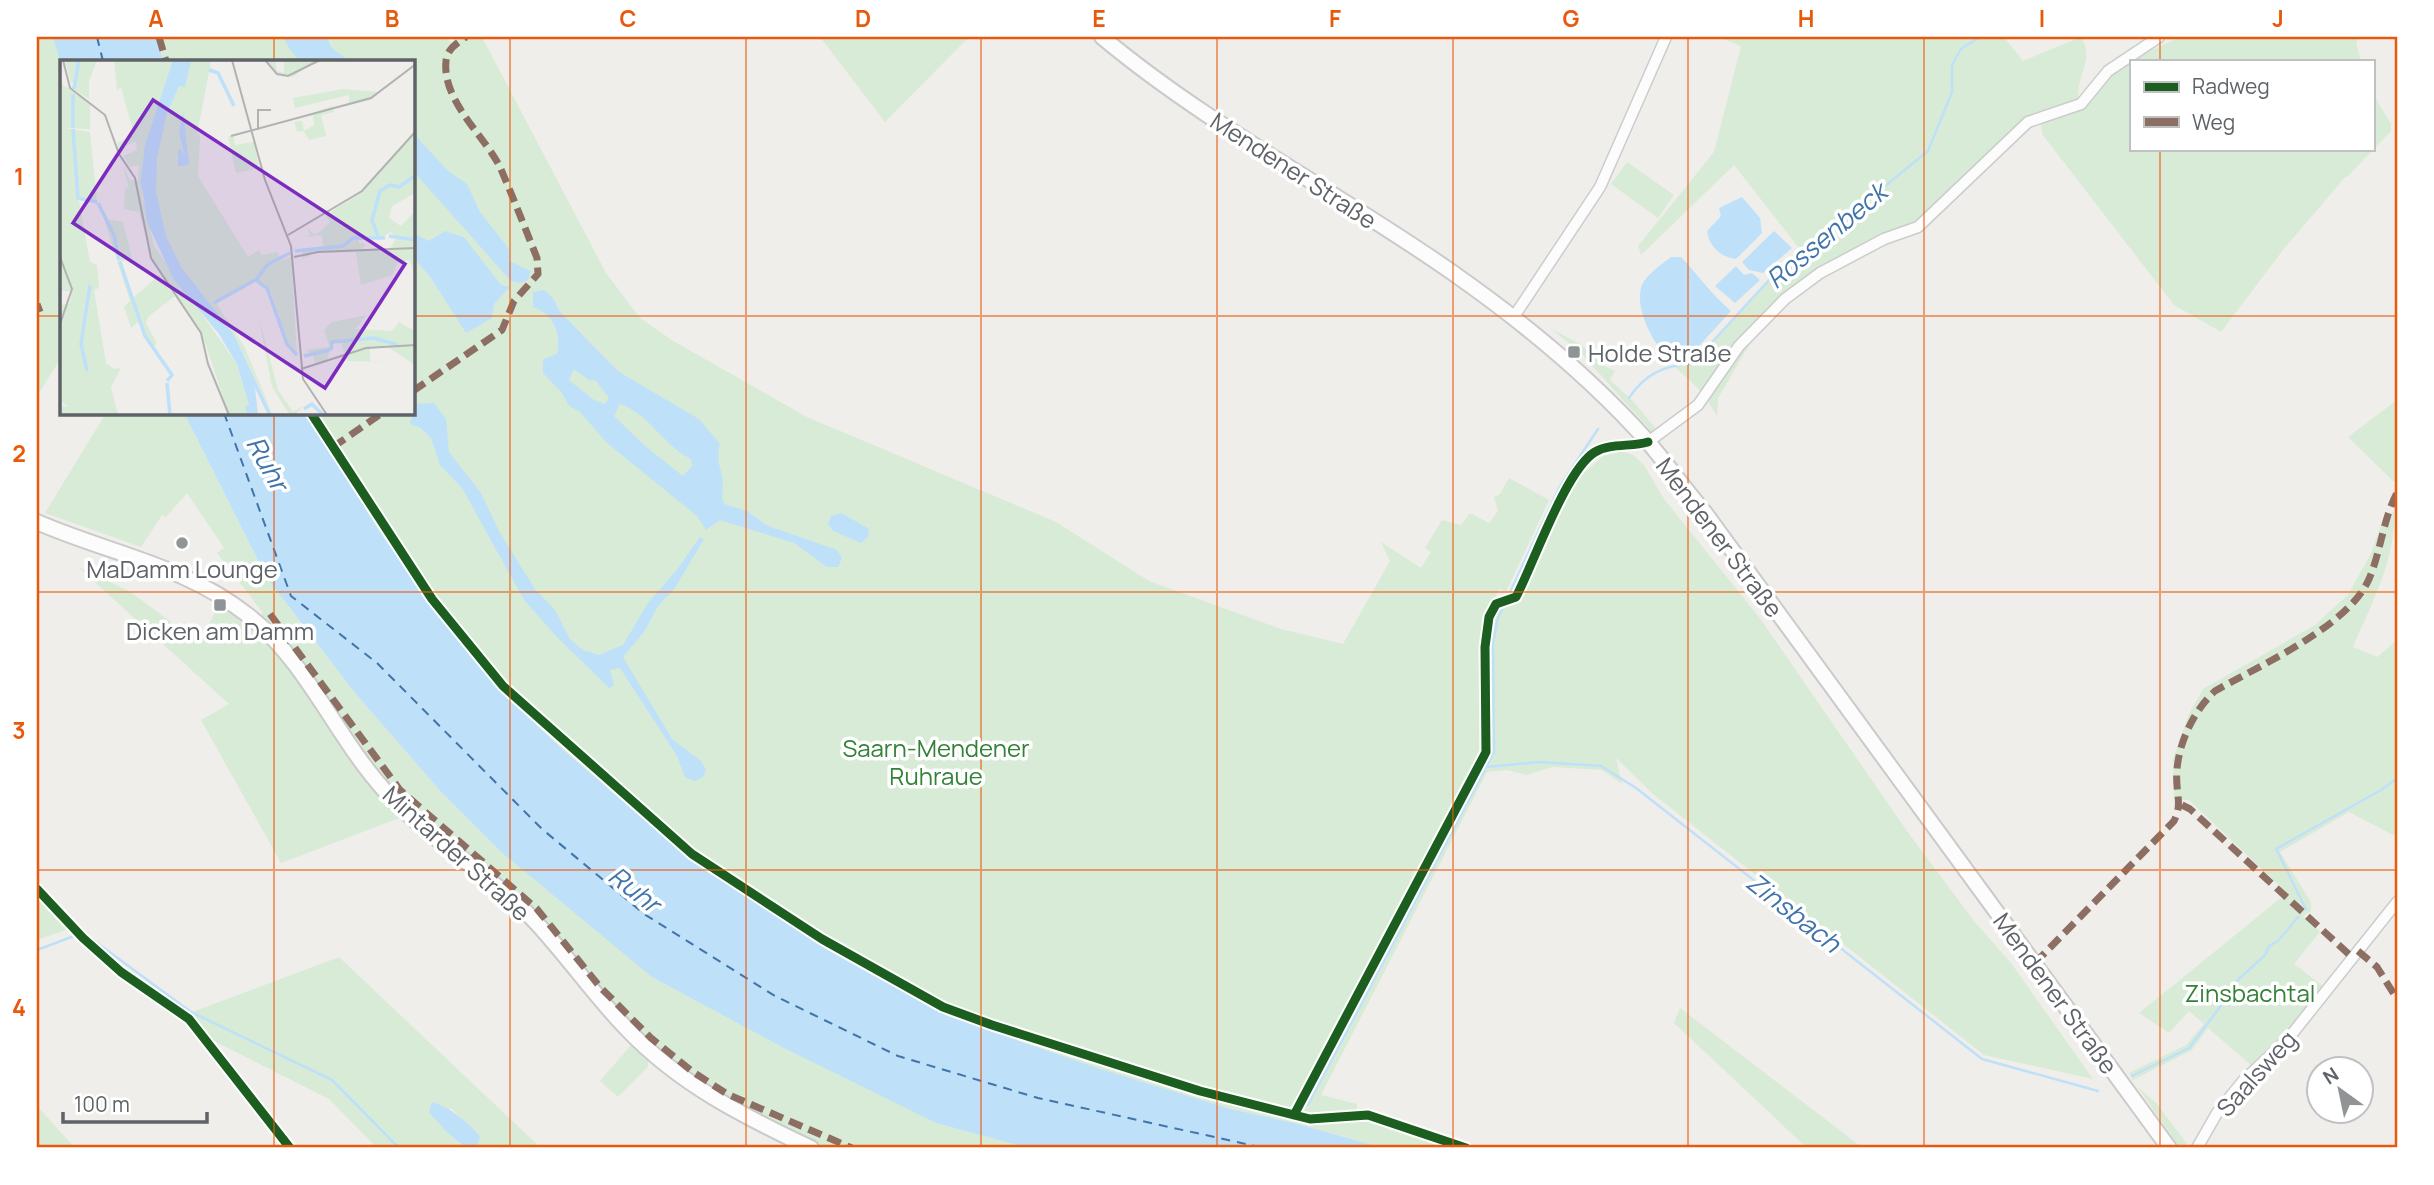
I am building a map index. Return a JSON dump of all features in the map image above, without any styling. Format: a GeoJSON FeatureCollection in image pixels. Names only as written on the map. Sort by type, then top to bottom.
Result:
{"type":"FeatureCollection","features":[{"type":"Feature","properties":{"kind":"main road","name":"Mendener Straße"},"geometry":{"type":"LineString","coordinates":[[1102,37],[1230,132],[1409,244],[1513,318],[1566,362],[1648,442],[1705,513],[2169,1148]]}},
{"type":"Feature","properties":{"kind":"main road","name":"Mintarder Straße"},"geometry":{"type":"LineString","coordinates":[[37,522],[154,563],[194,582],[251,618],[288,657],[386,792],[526,912],[627,1030],[675,1073],[710,1098],[811,1148]]}},
{"type":"Feature","properties":{"kind":"street"},"geometry":{"type":"LineString","coordinates":[[1513,318],[1600,187],[1666,37]]}},
{"type":"Feature","properties":{"kind":"street"},"geometry":{"type":"LineString","coordinates":[[1648,442],[1698,405],[1739,346],[1785,299],[1819,273],[1884,239],[1918,227],[2028,122],[2081,104],[2108,71],[2159,37]]}},
{"type":"Feature","properties":{"kind":"street","name":"Saalsweg"},"geometry":{"type":"LineString","coordinates":[[2197,1148],[2217,1112],[2243,1081],[2288,1039],[2397,902]]}},
{"type":"Feature","properties":{"kind":"green space","name":"Saarn-Mendener Ruhraue"},"geometry":{"type":"Polygon","coordinates":[[[37,37],[447,37],[452,44],[456,37],[482,37],[606,273],[640,318],[673,341],[807,417],[1056,522],[1149,581],[1281,629],[1343,644],[1390,561],[1381,542],[1421,568],[1431,552],[1425,548],[1442,520],[1461,525],[1470,513],[1489,523],[1498,511],[1494,497],[1500,494],[1509,478],[1549,500],[1506,592],[1499,589],[1486,623],[1482,679],[1484,735],[1489,738],[1487,646],[1495,609],[1515,604],[1575,481],[1603,456],[1622,451],[1633,455],[1644,465],[1664,499],[1759,617],[1907,831],[1974,921],[2011,963],[2093,1079],[1984,1055],[1653,794],[1616,758],[1622,784],[1602,770],[1552,767],[1527,775],[1507,770],[1487,772],[1321,1095],[1357,1104],[1357,1112],[1307,1116],[1304,1121],[1379,1121],[1457,1148],[1383,1148],[1303,1125],[1207,1148],[641,894],[250,415],[415,415],[415,60],[60,60],[60,360],[37,396],[37,37]]]}},
{"type":"Feature","properties":{"kind":"green space"},"geometry":{"type":"Polygon","coordinates":[[[820,37],[969,37],[885,122],[820,37]]]}},
{"type":"Feature","properties":{"kind":"green space"},"geometry":{"type":"Polygon","coordinates":[[[1719,37],[2004,37],[2023,61],[2081,37],[2085,45],[2086,61],[2079,84],[2079,101],[2037,114],[2012,129],[1933,212],[1919,222],[1825,266],[1795,286],[1769,315],[1747,349],[1718,398],[1717,416],[1703,393],[1673,365],[1692,363],[1799,248],[1734,165],[1641,255],[1638,246],[1714,152],[1741,46],[1719,37]]]}},
{"type":"Feature","properties":{"kind":"green space"},"geometry":{"type":"Polygon","coordinates":[[[2180,37],[2360,37],[2356,42],[2361,60],[2130,60],[2180,37]]]}},
{"type":"Feature","properties":{"kind":"green space"},"geometry":{"type":"Polygon","coordinates":[[[2130,60],[2130,150],[2373,150],[2345,177],[2283,250],[2221,332],[2174,305],[2042,134],[2041,119],[2078,111],[2090,102],[2110,74],[2130,60]]]}},
{"type":"Feature","properties":{"kind":"green space"},"geometry":{"type":"Polygon","coordinates":[[[2374,96],[2391,124],[2391,131],[2374,149],[2374,96]]]}},
{"type":"Feature","properties":{"kind":"green space"},"geometry":{"type":"Polygon","coordinates":[[[1627,162],[1674,195],[1658,218],[1611,184],[1627,162]]]}},
{"type":"Feature","properties":{"kind":"green space"},"geometry":{"type":"Polygon","coordinates":[[[1551,329],[1580,344],[1606,367],[1615,371],[1610,380],[1632,400],[1657,430],[1651,431],[1580,352],[1551,329]]]}},
{"type":"Feature","properties":{"kind":"green space"},"geometry":{"type":"Polygon","coordinates":[[[2397,400],[2397,481],[2393,481],[2348,437],[2397,400]]]}},
{"type":"Feature","properties":{"kind":"green space"},"geometry":{"type":"Polygon","coordinates":[[[105,415],[185,415],[267,578],[355,693],[442,793],[501,852],[936,1123],[1028,1148],[824,1148],[747,1113],[661,1055],[389,787],[256,620],[263,613],[217,553],[224,548],[187,493],[166,517],[162,515],[141,547],[45,513],[105,415]]]}},
{"type":"Feature","properties":{"kind":"green space","name":"Zinsbachtal"},"geometry":{"type":"Polygon","coordinates":[[[2394,512],[2394,530],[2387,564],[2353,647],[2377,657],[2397,640],[2397,837],[2349,812],[2280,852],[2311,902],[2311,911],[2303,916],[2320,932],[2294,964],[2324,987],[2290,1031],[2252,1066],[2208,1028],[2192,1050],[2133,1080],[2129,1073],[2186,1045],[2204,1024],[2189,1011],[2169,1033],[2139,1013],[2287,893],[2189,800],[2174,800],[2173,759],[2189,714],[2203,689],[2315,625],[2348,595],[2371,553],[2384,517],[2394,512]]]}},
{"type":"Feature","properties":{"kind":"green space"},"geometry":{"type":"Polygon","coordinates":[[[78,567],[129,591],[200,643],[215,612],[227,608],[248,622],[272,644],[321,702],[402,817],[281,863],[201,720],[229,704],[78,567]]]}},
{"type":"Feature","properties":{"kind":"green space"},"geometry":{"type":"Polygon","coordinates":[[[37,895],[69,929],[37,940],[37,895]]]}},
{"type":"Feature","properties":{"kind":"green space"},"geometry":{"type":"Polygon","coordinates":[[[339,957],[541,1148],[377,1148],[329,1099],[210,1039],[191,1018],[195,1011],[339,957]],[[452,1109],[429,1112],[460,1144],[480,1136],[452,1109]]]}},
{"type":"Feature","properties":{"kind":"green space"},"geometry":{"type":"Polygon","coordinates":[[[1680,1008],[1862,1148],[1807,1148],[1674,1023],[1680,1008]]]}},
{"type":"Feature","properties":{"kind":"green space"},"geometry":{"type":"Polygon","coordinates":[[[631,1045],[648,1061],[648,1067],[618,1097],[600,1081],[631,1045]]]}},
{"type":"Feature","properties":{"kind":"green space"},"geometry":{"type":"Polygon","coordinates":[[[2137,1086],[2157,1104],[2190,1148],[2180,1148],[2137,1086]]]}},
{"type":"Feature","properties":{"kind":"green space"},"geometry":{"type":"Polygon","coordinates":[[[37,1106],[75,1148],[37,1148],[37,1106]]]}},
{"type":"Feature","properties":{"kind":"water"},"geometry":{"type":"Polygon","coordinates":[[[53,37],[156,37],[163,60],[60,60],[53,37]]]}},
{"type":"Feature","properties":{"kind":"water"},"geometry":{"type":"Polygon","coordinates":[[[283,37],[327,37],[331,47],[348,60],[299,60],[283,37]]]}},
{"type":"Feature","properties":{"kind":"water"},"geometry":{"type":"Polygon","coordinates":[[[415,135],[448,171],[467,184],[480,212],[509,249],[509,261],[531,271],[528,280],[520,283],[511,281],[415,173],[415,135]]]}},
{"type":"Feature","properties":{"kind":"water"},"geometry":{"type":"Polygon","coordinates":[[[1742,197],[1760,218],[1762,233],[1736,259],[1716,250],[1707,231],[1721,216],[1719,208],[1742,197]]]}},
{"type":"Feature","properties":{"kind":"water"},"geometry":{"type":"Polygon","coordinates":[[[445,231],[464,237],[501,285],[510,287],[494,304],[492,318],[466,333],[431,278],[415,259],[415,234],[429,241],[445,231]]]}},
{"type":"Feature","properties":{"kind":"water"},"geometry":{"type":"Polygon","coordinates":[[[1774,231],[1792,248],[1763,273],[1749,270],[1742,262],[1774,231]]]}},
{"type":"Feature","properties":{"kind":"water"},"geometry":{"type":"Polygon","coordinates":[[[1671,257],[1681,257],[1731,311],[1688,358],[1671,362],[1648,328],[1640,297],[1646,279],[1671,257]]]}},
{"type":"Feature","properties":{"kind":"water"},"geometry":{"type":"Polygon","coordinates":[[[1736,266],[1744,275],[1752,273],[1760,280],[1735,303],[1715,286],[1736,266]]]}},
{"type":"Feature","properties":{"kind":"water"},"geometry":{"type":"Polygon","coordinates":[[[544,290],[553,298],[560,312],[619,372],[699,419],[720,444],[718,457],[724,504],[747,511],[766,525],[837,550],[842,558],[838,567],[827,567],[794,543],[720,520],[706,530],[697,516],[607,443],[580,412],[569,406],[562,393],[543,373],[543,359],[557,354],[558,339],[551,319],[533,307],[533,292],[544,290]],[[574,369],[569,380],[594,400],[605,404],[609,398],[596,381],[589,380],[574,369]],[[620,404],[614,416],[645,446],[683,476],[692,466],[691,459],[640,415],[620,404]]]}},
{"type":"Feature","properties":{"kind":"water"},"geometry":{"type":"Polygon","coordinates":[[[434,403],[446,419],[449,452],[481,493],[500,533],[535,589],[555,610],[570,639],[583,650],[599,655],[623,645],[648,603],[676,571],[700,537],[704,539],[675,588],[658,606],[644,632],[623,657],[672,739],[701,761],[706,770],[703,777],[695,781],[685,777],[677,756],[620,668],[610,670],[614,685],[609,688],[524,600],[462,488],[440,465],[431,438],[421,428],[410,424],[412,415],[415,415],[415,404],[434,403]]]}},
{"type":"Feature","properties":{"kind":"water","name":"Ruhr"},"geometry":{"type":"Polygon","coordinates":[[[185,415],[309,415],[379,531],[465,649],[510,700],[562,749],[688,857],[829,951],[947,1016],[1097,1068],[1230,1109],[1302,1125],[1383,1148],[1028,1148],[936,1123],[784,1048],[652,977],[501,852],[442,793],[355,693],[267,578],[185,415]]]}},
{"type":"Feature","properties":{"kind":"water"},"geometry":{"type":"Polygon","coordinates":[[[841,513],[868,528],[869,536],[861,543],[833,531],[828,524],[831,516],[841,513]]]}},
{"type":"Feature","properties":{"kind":"water"},"geometry":{"type":"Polygon","coordinates":[[[432,1102],[469,1125],[480,1136],[477,1146],[468,1148],[447,1132],[429,1112],[432,1102]]]}},
{"type":"Feature","properties":{"kind":"waterway","name":"Rossenbeck"},"geometry":{"type":"LineString","coordinates":[[1629,398],[1656,372],[1673,366],[1692,364],[1782,266],[1819,240],[1928,151],[1952,92],[1952,65],[1961,49],[1980,37]]}},
{"type":"Feature","properties":{"kind":"waterway","name":"Rossenbeck"},"geometry":{"type":"LineString","coordinates":[[1308,1105],[1494,752],[1493,643],[1498,618],[1559,488],[1598,429]]}},
{"type":"Feature","properties":{"kind":"waterway","name":"Zinsbach"},"geometry":{"type":"LineString","coordinates":[[1485,767],[1539,762],[1601,766],[1636,788],[1982,1059],[2098,1091]]}},
{"type":"Feature","properties":{"kind":"waterway","name":"Zinsbach"},"geometry":{"type":"LineString","coordinates":[[2306,909],[2276,849],[2381,790],[2397,778]]}},
{"type":"Feature","properties":{"kind":"waterway","name":"Zinsbach"},"geometry":{"type":"LineString","coordinates":[[2132,1076],[2189,1048],[2220,1007],[2226,991],[2265,955],[2269,946],[2278,941],[2299,916]]}},
{"type":"Feature","properties":{"kind":"waterway"},"geometry":{"type":"LineString","coordinates":[[85,934],[191,1012],[332,1080],[399,1148]]}},
{"type":"Feature","properties":{"kind":"waterway"},"geometry":{"type":"LineString","coordinates":[[37,950],[74,936]]}},
{"type":"Feature","properties":{"kind":"ferry route"},"geometry":{"type":"LineString","coordinates":[[97,37],[103,60]]}},
{"type":"Feature","properties":{"kind":"ferry route"},"geometry":{"type":"LineString","coordinates":[[225,415],[291,596],[377,663],[542,829],[644,914],[775,996],[898,1056],[1038,1098],[1264,1148]]}},
{"type":"Feature","properties":{"kind":"marked path"},"geometry":{"type":"LineString","coordinates":[[159,37],[166,60]]}},
{"type":"Feature","properties":{"kind":"marked path"},"geometry":{"type":"LineString","coordinates":[[415,390],[502,330],[514,301],[538,274],[537,258],[500,167],[450,90],[446,61],[448,53],[466,37]]}},
{"type":"Feature","properties":{"kind":"marked path"},"geometry":{"type":"LineString","coordinates":[[37,304],[40,312]]}},
{"type":"Feature","properties":{"kind":"marked path"},"geometry":{"type":"LineString","coordinates":[[333,447],[379,415]]}},
{"type":"Feature","properties":{"kind":"marked path"},"geometry":{"type":"LineString","coordinates":[[2035,963],[2174,821],[2178,807],[2177,772],[2181,747],[2206,700],[2215,691],[2323,629],[2358,597],[2369,579],[2388,513],[2397,493]]}},
{"type":"Feature","properties":{"kind":"marked path"},"geometry":{"type":"LineString","coordinates":[[270,614],[400,790],[537,909],[600,987],[651,1038],[693,1072],[727,1094],[852,1148]]}},
{"type":"Feature","properties":{"kind":"marked path"},"geometry":{"type":"LineString","coordinates":[[2182,805],[2190,809],[2353,958]]}},
{"type":"Feature","properties":{"kind":"marked path"},"geometry":{"type":"LineString","coordinates":[[2358,951],[2377,967],[2397,999]]}},
{"type":"Feature","properties":{"kind":"cycle path"},"geometry":{"type":"LineString","coordinates":[[312,415],[432,599],[503,686],[692,854],[822,939],[943,1007],[992,1025],[1200,1091],[1310,1119],[1368,1115],[1466,1148]]}},
{"type":"Feature","properties":{"kind":"cycle path"},"geometry":{"type":"LineString","coordinates":[[1294,1115],[1486,752],[1485,647],[1489,617],[1496,604],[1516,597],[1562,497],[1584,462],[1601,449],[1648,442]]}},
{"type":"Feature","properties":{"kind":"cycle path"},"geometry":{"type":"LineString","coordinates":[[37,889],[83,938],[121,972],[189,1019],[290,1148]]}},
{"type":"Feature","properties":{"kind":"place","name":"Holde Straße"},"geometry":{"type":"Point","coordinates":[1574,352]}},
{"type":"Feature","properties":{"kind":"place","name":"MaDamm Lounge"},"geometry":{"type":"Point","coordinates":[182,543]}},
{"type":"Feature","properties":{"kind":"place","name":"Dicken am Damm"},"geometry":{"type":"Point","coordinates":[220,605]}}]}
